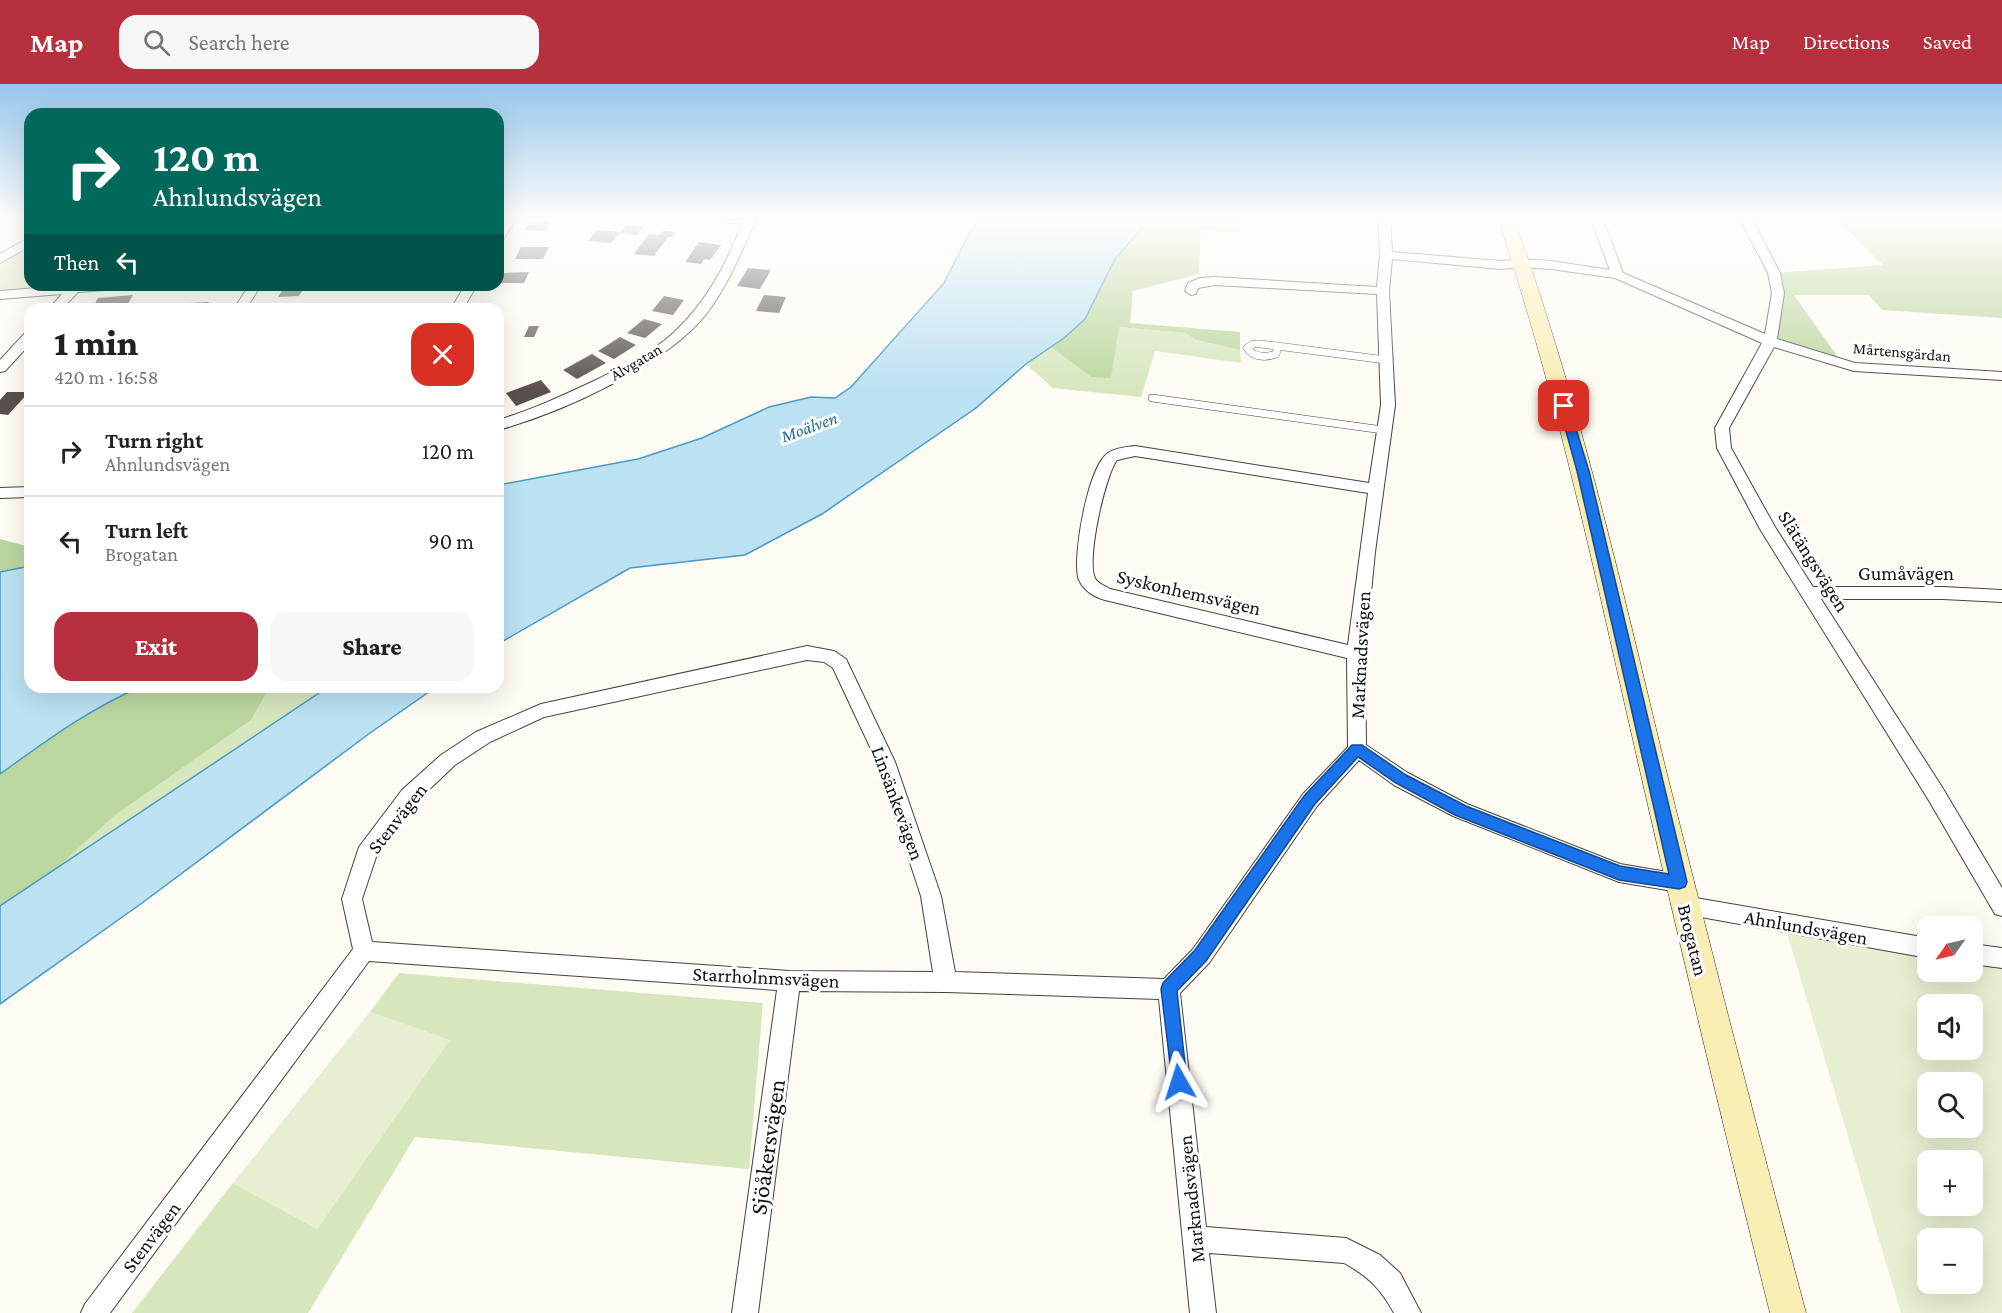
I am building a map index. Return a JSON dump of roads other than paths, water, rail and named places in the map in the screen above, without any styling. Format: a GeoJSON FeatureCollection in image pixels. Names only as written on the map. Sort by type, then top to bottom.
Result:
{"type":"FeatureCollection","features":[{"type":"Feature","properties":{"kind":"main road","name":"Brogatan"},"geometry":{"type":"LineString","coordinates":[[1526,276],[1583,471],[1682,894],[1788,1313]]}},
{"type":"Feature","properties":{"kind":"street","name":"Älvgatan"},"geometry":{"type":"LineString","coordinates":[[504,423],[532,415],[573,397],[659,352],[705,305],[723,276]]}},
{"type":"Feature","properties":{"kind":"street","name":"Marknadsvägen"},"geometry":{"type":"LineString","coordinates":[[1357,749],[1356,653],[1367,552],[1388,405],[1384,276]]}},
{"type":"Feature","properties":{"kind":"street","name":"Mårtensgärdan"},"geometry":{"type":"LineString","coordinates":[[1621,276],[1770,341],[1854,367],[2002,376]]}},
{"type":"Feature","properties":{"kind":"street","name":"Slätängsvägen"},"geometry":{"type":"LineString","coordinates":[[1775,276],[1778,293],[1770,341],[1722,428],[1724,448],[1768,529],[1935,793],[2002,907]]}},
{"type":"Feature","properties":{"kind":"street"},"geometry":{"type":"LineString","coordinates":[[1191,291],[1192,286],[1200,282],[1215,281],[1383,291]]}},
{"type":"Feature","properties":{"kind":"street"},"geometry":{"type":"LineString","coordinates":[[0,295],[49,291]]}},
{"type":"Feature","properties":{"kind":"street"},"geometry":{"type":"LineString","coordinates":[[61,303],[72,291]]}},
{"type":"Feature","properties":{"kind":"street"},"geometry":{"type":"LineString","coordinates":[[0,369],[24,343]]}},
{"type":"Feature","properties":{"kind":"street","name":"Syskonhemsvägen"},"geometry":{"type":"LineString","coordinates":[[1356,653],[1105,594],[1091,587],[1085,576],[1091,510],[1106,464],[1113,455],[1135,451],[1376,489]]}},
{"type":"Feature","properties":{"kind":"street"},"geometry":{"type":"LineString","coordinates":[[0,493],[24,492]]}},
{"type":"Feature","properties":{"kind":"street","name":"Gumåvägen"},"geometry":{"type":"LineString","coordinates":[[1809,593],[1943,593],[2002,596]]}},
{"type":"Feature","properties":{"kind":"street","name":"Stenvägen"},"geometry":{"type":"LineString","coordinates":[[94,1313],[364,951],[352,899],[369,847],[409,796],[448,760],[483,737],[541,711],[807,653]]}},
{"type":"Feature","properties":{"kind":"street","name":"Linsänkevägen"},"geometry":{"type":"LineString","coordinates":[[807,653],[828,657],[840,664],[886,762],[932,900],[946,982]]}},
{"type":"Feature","properties":{"kind":"street"},"geometry":{"type":"LineString","coordinates":[[1169,989],[1201,956],[1310,800],[1357,749]]}},
{"type":"Feature","properties":{"kind":"street","name":"Ahnlundsvägen"},"geometry":{"type":"LineString","coordinates":[[1357,749],[1401,779],[1460,810],[1619,873],[1682,894],[1917,946]]}},
{"type":"Feature","properties":{"kind":"street","name":"Starrholnmsvägen"},"geometry":{"type":"LineString","coordinates":[[364,951],[789,981],[946,982],[1169,989]]}},
{"type":"Feature","properties":{"kind":"street"},"geometry":{"type":"LineString","coordinates":[[1983,955],[2002,958]]}},
{"type":"Feature","properties":{"kind":"street","name":"Sjöåkersvägen"},"geometry":{"type":"LineString","coordinates":[[745,1313],[789,981]]}},
{"type":"Feature","properties":{"kind":"street","name":"Marknadsvägen"},"geometry":{"type":"LineString","coordinates":[[1169,989],[1203,1313]]}},
{"type":"Feature","properties":{"kind":"street"},"geometry":{"type":"LineString","coordinates":[[1196,1239],[1346,1251],[1371,1264],[1391,1282],[1408,1313]]}},
{"type":"Feature","properties":{"kind":"lane"},"geometry":{"type":"LineString","coordinates":[[1278,347],[1386,360]]}},
{"type":"Feature","properties":{"kind":"lane"},"geometry":{"type":"LineString","coordinates":[[1152,398],[1383,430]]}},
{"type":"Feature","properties":{"kind":"water","name":"Moälven"},"geometry":{"type":"Polygon","coordinates":[[[947,276],[1106,276],[1085,319],[1064,338],[1026,364],[976,408],[822,514],[745,555],[630,568],[504,641],[504,484],[638,459],[702,438],[769,407],[811,397],[835,398],[851,387],[944,283],[947,276]]]}},
{"type":"Feature","properties":{"kind":"water"},"geometry":{"type":"Polygon","coordinates":[[[24,567],[24,693],[127,693],[86,715],[0,774],[0,572],[24,567]]]}},
{"type":"Feature","properties":{"kind":"water"},"geometry":{"type":"Polygon","coordinates":[[[319,693],[427,693],[142,903],[0,1004],[0,906],[319,693]]]}}]}
